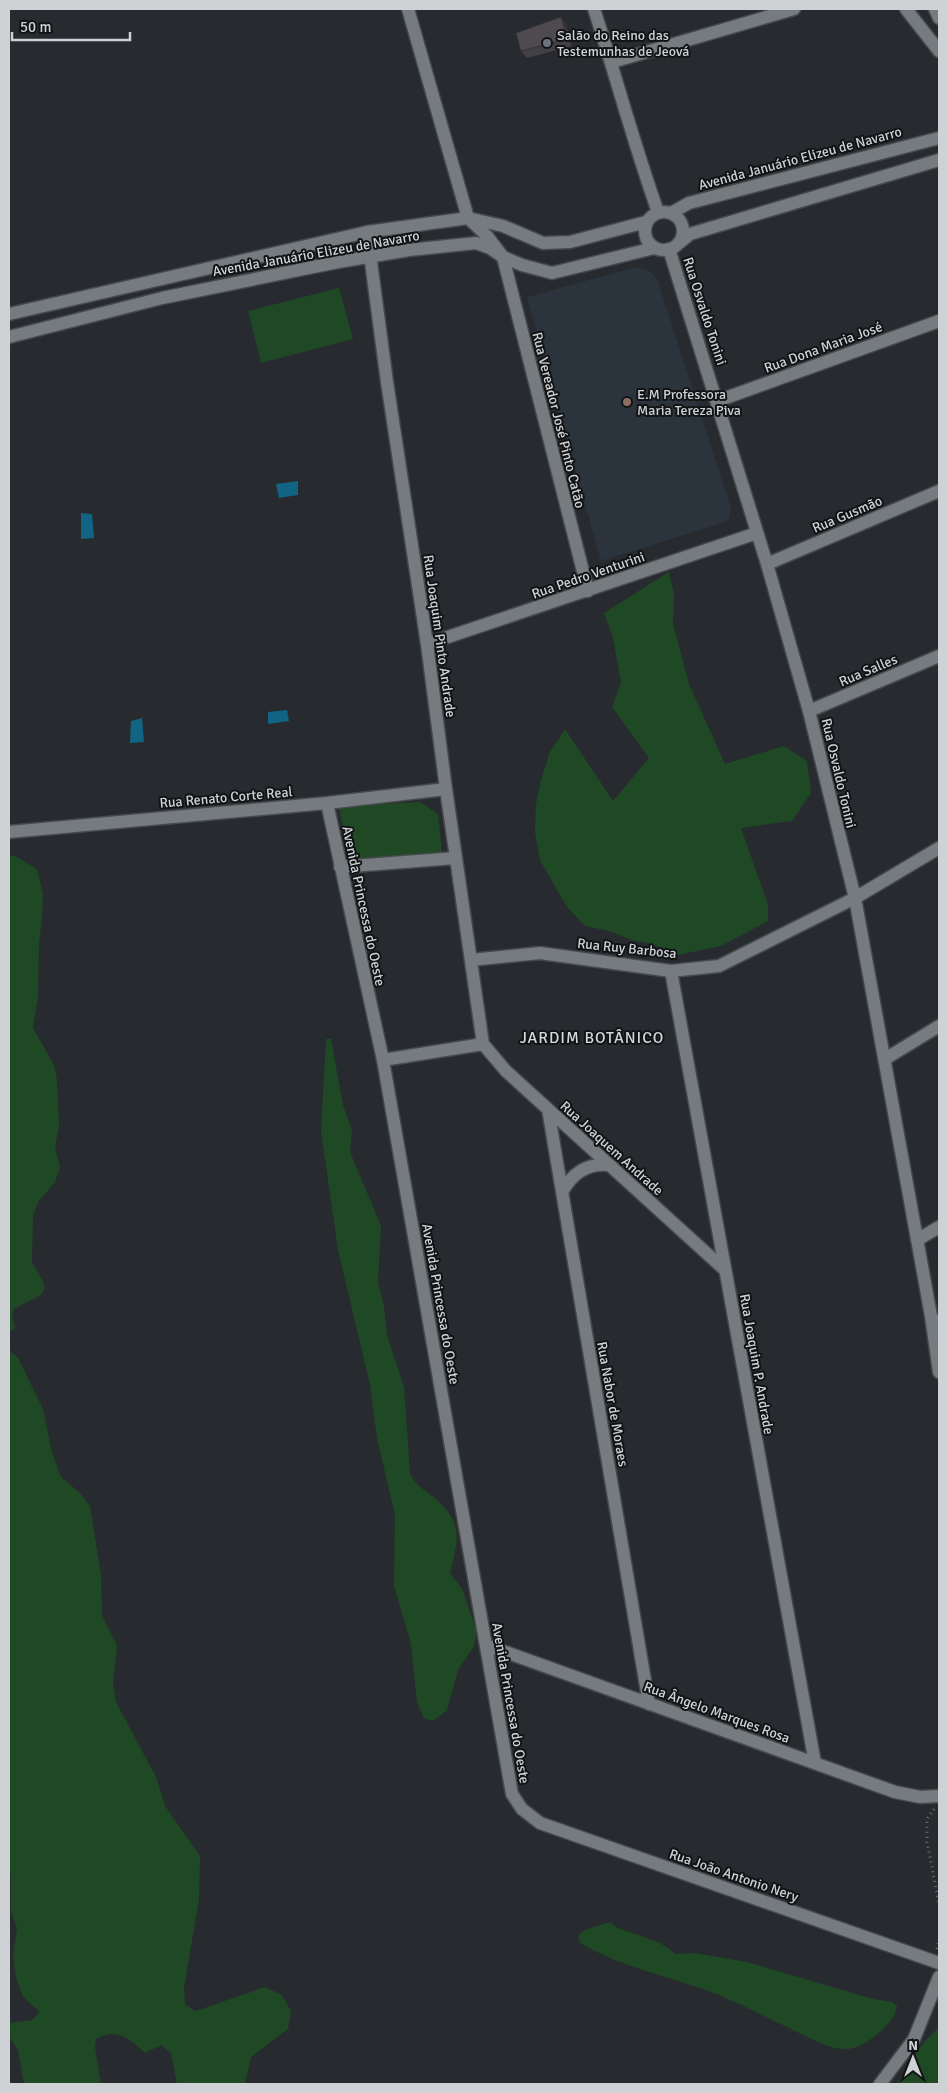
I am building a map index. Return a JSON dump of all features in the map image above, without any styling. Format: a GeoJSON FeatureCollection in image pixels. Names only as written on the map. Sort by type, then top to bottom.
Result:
{"type":"FeatureCollection","features":[{"type":"Feature","properties":{"kind":"street"},"geometry":{"type":"LineString","coordinates":[[408,9],[468,218],[488,236],[503,257]]}},
{"type":"Feature","properties":{"kind":"street"},"geometry":{"type":"LineString","coordinates":[[594,9],[612,62],[636,151],[664,212],[678,217],[683,226],[683,235],[674,246]]}},
{"type":"Feature","properties":{"kind":"street"},"geometry":{"type":"LineString","coordinates":[[612,62],[794,9]]}},
{"type":"Feature","properties":{"kind":"street"},"geometry":{"type":"LineString","coordinates":[[906,9],[939,51]]}},
{"type":"Feature","properties":{"kind":"street"},"geometry":{"type":"LineString","coordinates":[[935,9],[939,18]]}},
{"type":"Feature","properties":{"kind":"street","name":"Avenida Januário Elizeu de Navarro"},"geometry":{"type":"LineString","coordinates":[[664,212],[689,203],[939,138]]}},
{"type":"Feature","properties":{"kind":"street"},"geometry":{"type":"LineString","coordinates":[[664,212],[646,222],[644,230],[646,238],[654,248],[661,250],[674,246],[690,234],[939,160]]}},
{"type":"Feature","properties":{"kind":"street","name":"Avenida Januário Elizeu de Navarro"},"geometry":{"type":"LineString","coordinates":[[9,314],[367,232],[468,218],[503,226],[543,242],[570,242],[646,222]]}},
{"type":"Feature","properties":{"kind":"street","name":"Rua Joaquim Pinto Andrade"},"geometry":{"type":"LineString","coordinates":[[367,232],[428,644],[446,789],[483,1044]]}},
{"type":"Feature","properties":{"kind":"street","name":"Avenida Januário Elizeu de Navarro"},"geometry":{"type":"LineString","coordinates":[[9,337],[162,298],[370,257],[476,243],[490,248],[503,257],[522,265],[552,273],[654,248]]}},
{"type":"Feature","properties":{"kind":"street","name":"Rua Osvaldo Tonini"},"geometry":{"type":"LineString","coordinates":[[674,246],[717,401],[758,533],[809,711],[832,811],[855,898],[918,1240],[939,1372]]}},
{"type":"Feature","properties":{"kind":"street","name":"Rua Vereador José Pinto Catão"},"geometry":{"type":"LineString","coordinates":[[503,257],[588,591]]}},
{"type":"Feature","properties":{"kind":"street","name":"Rua Dona Maria José"},"geometry":{"type":"LineString","coordinates":[[717,401],[939,321]]}},
{"type":"Feature","properties":{"kind":"street","name":"Rua Gusmão"},"geometry":{"type":"LineString","coordinates":[[767,564],[939,491]]}},
{"type":"Feature","properties":{"kind":"street","name":"Rua Pedro Venturini"},"geometry":{"type":"LineString","coordinates":[[428,644],[758,533]]}},
{"type":"Feature","properties":{"kind":"street","name":"Rua Salles"},"geometry":{"type":"LineString","coordinates":[[809,711],[939,656]]}},
{"type":"Feature","properties":{"kind":"street","name":"Rua Renato Corte Real"},"geometry":{"type":"LineString","coordinates":[[9,832],[327,803],[446,789]]}},
{"type":"Feature","properties":{"kind":"street","name":"Avenida Princessa do Oeste"},"geometry":{"type":"LineString","coordinates":[[327,803],[383,1060],[512,1794],[522,1809]]}},
{"type":"Feature","properties":{"kind":"street","name":"Rua Ruy Barbosa"},"geometry":{"type":"LineString","coordinates":[[472,960],[540,953],[671,971],[718,966],[855,898],[939,848]]}},
{"type":"Feature","properties":{"kind":"street"},"geometry":{"type":"LineString","coordinates":[[340,867],[456,858]]}},
{"type":"Feature","properties":{"kind":"street","name":"Rua Joaquim P. Andrade"},"geometry":{"type":"LineString","coordinates":[[671,971],[814,1763]]}},
{"type":"Feature","properties":{"kind":"street"},"geometry":{"type":"LineString","coordinates":[[885,1059],[939,1026]]}},
{"type":"Feature","properties":{"kind":"street"},"geometry":{"type":"LineString","coordinates":[[383,1060],[483,1044]]}},
{"type":"Feature","properties":{"kind":"street","name":"Rua Joaquem Andrade"},"geometry":{"type":"LineString","coordinates":[[483,1044],[506,1071],[725,1270]]}},
{"type":"Feature","properties":{"kind":"street","name":"Rua Nabor de Moraes"},"geometry":{"type":"LineString","coordinates":[[548,1109],[649,1704]]}},
{"type":"Feature","properties":{"kind":"street"},"geometry":{"type":"LineString","coordinates":[[562,1192],[569,1179],[585,1168],[597,1164],[608,1165]]}},
{"type":"Feature","properties":{"kind":"street"},"geometry":{"type":"LineString","coordinates":[[918,1240],[939,1227]]}},
{"type":"Feature","properties":{"kind":"street","name":"Rua Osvaldo Tonini"},"geometry":{"type":"LineString","coordinates":[[931,1316],[939,1329]]}},
{"type":"Feature","properties":{"kind":"street","name":"Rua Ângelo Marques Rosa"},"geometry":{"type":"LineString","coordinates":[[486,1645],[894,1792],[937,1801]]}},
{"type":"Feature","properties":{"kind":"street","name":"Rua João Antonio Nery"},"geometry":{"type":"LineString","coordinates":[[522,1809],[540,1823],[939,1963]]}},
{"type":"Feature","properties":{"kind":"street"},"geometry":{"type":"LineString","coordinates":[[880,2084],[914,2039],[939,1977]]}},
{"type":"Feature","properties":{"kind":"path"},"geometry":{"type":"LineString","coordinates":[[937,1801],[927,1819],[927,1842],[939,1904]]}},
{"type":"Feature","properties":{"kind":"shaded area","name":"E.M Professora Maria Tereza Piva"},"geometry":{"type":"Polygon","coordinates":[[[637,267],[650,271],[657,279],[731,508],[729,519],[722,523],[601,561],[527,297],[637,267]]]}},
{"type":"Feature","properties":{"kind":"green space"},"geometry":{"type":"Polygon","coordinates":[[[339,288],[353,339],[261,363],[248,311],[339,288]]]}},
{"type":"Feature","properties":{"kind":"green space"},"geometry":{"type":"Polygon","coordinates":[[[669,572],[674,595],[673,624],[689,684],[725,764],[784,746],[807,761],[811,793],[792,821],[741,828],[768,905],[768,921],[721,946],[678,955],[655,945],[585,926],[567,907],[540,860],[535,832],[536,804],[541,780],[550,752],[565,729],[613,801],[649,758],[612,707],[621,683],[613,637],[604,613],[669,572]]]}},
{"type":"Feature","properties":{"kind":"green space"},"geometry":{"type":"Polygon","coordinates":[[[420,802],[438,814],[442,853],[349,862],[339,806],[420,802]]]}},
{"type":"Feature","properties":{"kind":"green space"},"geometry":{"type":"Polygon","coordinates":[[[9,856],[15,856],[37,869],[43,894],[39,943],[38,996],[33,1028],[54,1065],[57,1080],[59,1126],[55,1147],[60,1167],[55,1182],[38,1202],[33,1215],[32,1262],[44,1283],[44,1290],[41,1295],[14,1309],[12,1315],[15,1328],[9,1332],[9,856]]]}},
{"type":"Feature","properties":{"kind":"green space"},"geometry":{"type":"Polygon","coordinates":[[[326,1039],[331,1039],[343,1105],[352,1130],[350,1152],[381,1226],[378,1283],[384,1306],[387,1336],[404,1387],[410,1474],[417,1484],[442,1505],[454,1522],[457,1540],[450,1573],[462,1589],[477,1632],[474,1646],[458,1670],[447,1710],[433,1721],[424,1718],[417,1702],[411,1644],[394,1586],[395,1515],[377,1438],[370,1385],[338,1250],[321,1131],[326,1039]]]}},
{"type":"Feature","properties":{"kind":"green space"},"geometry":{"type":"Polygon","coordinates":[[[9,1350],[18,1358],[43,1409],[52,1453],[61,1477],[80,1493],[90,1506],[101,1575],[102,1615],[117,1646],[113,1683],[116,1702],[156,1777],[165,1806],[200,1856],[199,1899],[184,1988],[185,2005],[196,2011],[265,1987],[282,1995],[291,2011],[288,2029],[251,2057],[245,2084],[177,2084],[171,2053],[161,2045],[145,2053],[128,2039],[116,2034],[110,2034],[96,2039],[95,2047],[101,2084],[24,2084],[18,2050],[9,2036],[9,2023],[32,2020],[40,2012],[23,1997],[16,1978],[13,1957],[17,1928],[11,1912],[11,1875],[9,1870],[9,1350]]]}},
{"type":"Feature","properties":{"kind":"green space"},"geometry":{"type":"Polygon","coordinates":[[[611,1923],[618,1928],[660,1943],[676,1954],[694,1953],[747,1962],[873,1999],[893,2002],[897,2006],[895,2013],[878,2034],[855,2048],[841,2049],[826,2045],[719,1995],[631,1966],[596,1952],[580,1943],[578,1936],[583,1931],[611,1923]]]}},
{"type":"Feature","properties":{"kind":"green space"},"geometry":{"type":"Polygon","coordinates":[[[939,2027],[939,2084],[897,2084],[924,2042],[939,2027]]]}},
{"type":"Feature","properties":{"kind":"water"},"geometry":{"type":"Polygon","coordinates":[[[298,481],[298,495],[279,498],[276,484],[298,481]]]}},
{"type":"Feature","properties":{"kind":"water"},"geometry":{"type":"Polygon","coordinates":[[[81,513],[92,514],[94,538],[81,539],[81,513]]]}},
{"type":"Feature","properties":{"kind":"water"},"geometry":{"type":"Polygon","coordinates":[[[287,710],[289,721],[268,724],[268,712],[287,710]]]}},
{"type":"Feature","properties":{"kind":"water"},"geometry":{"type":"Polygon","coordinates":[[[142,718],[144,742],[130,743],[131,721],[142,718]]]}},
{"type":"Feature","properties":{"kind":"building"},"geometry":{"type":"Polygon","coordinates":[[[561,17],[567,39],[521,51],[516,33],[561,17]]]}},
{"type":"Feature","properties":{"kind":"place","name":"Salão do Reino das Testemunhas de Jeová"},"geometry":{"type":"Point","coordinates":[547,43]}},
{"type":"Feature","properties":{"kind":"place","name":"E.M Professora Maria Tereza Piva"},"geometry":{"type":"Point","coordinates":[627,402]}},
{"type":"Feature","properties":{"kind":"district","name":"JARDIM BOTÂNICO"},"geometry":{"type":"Point","coordinates":[592,1037]}}]}
